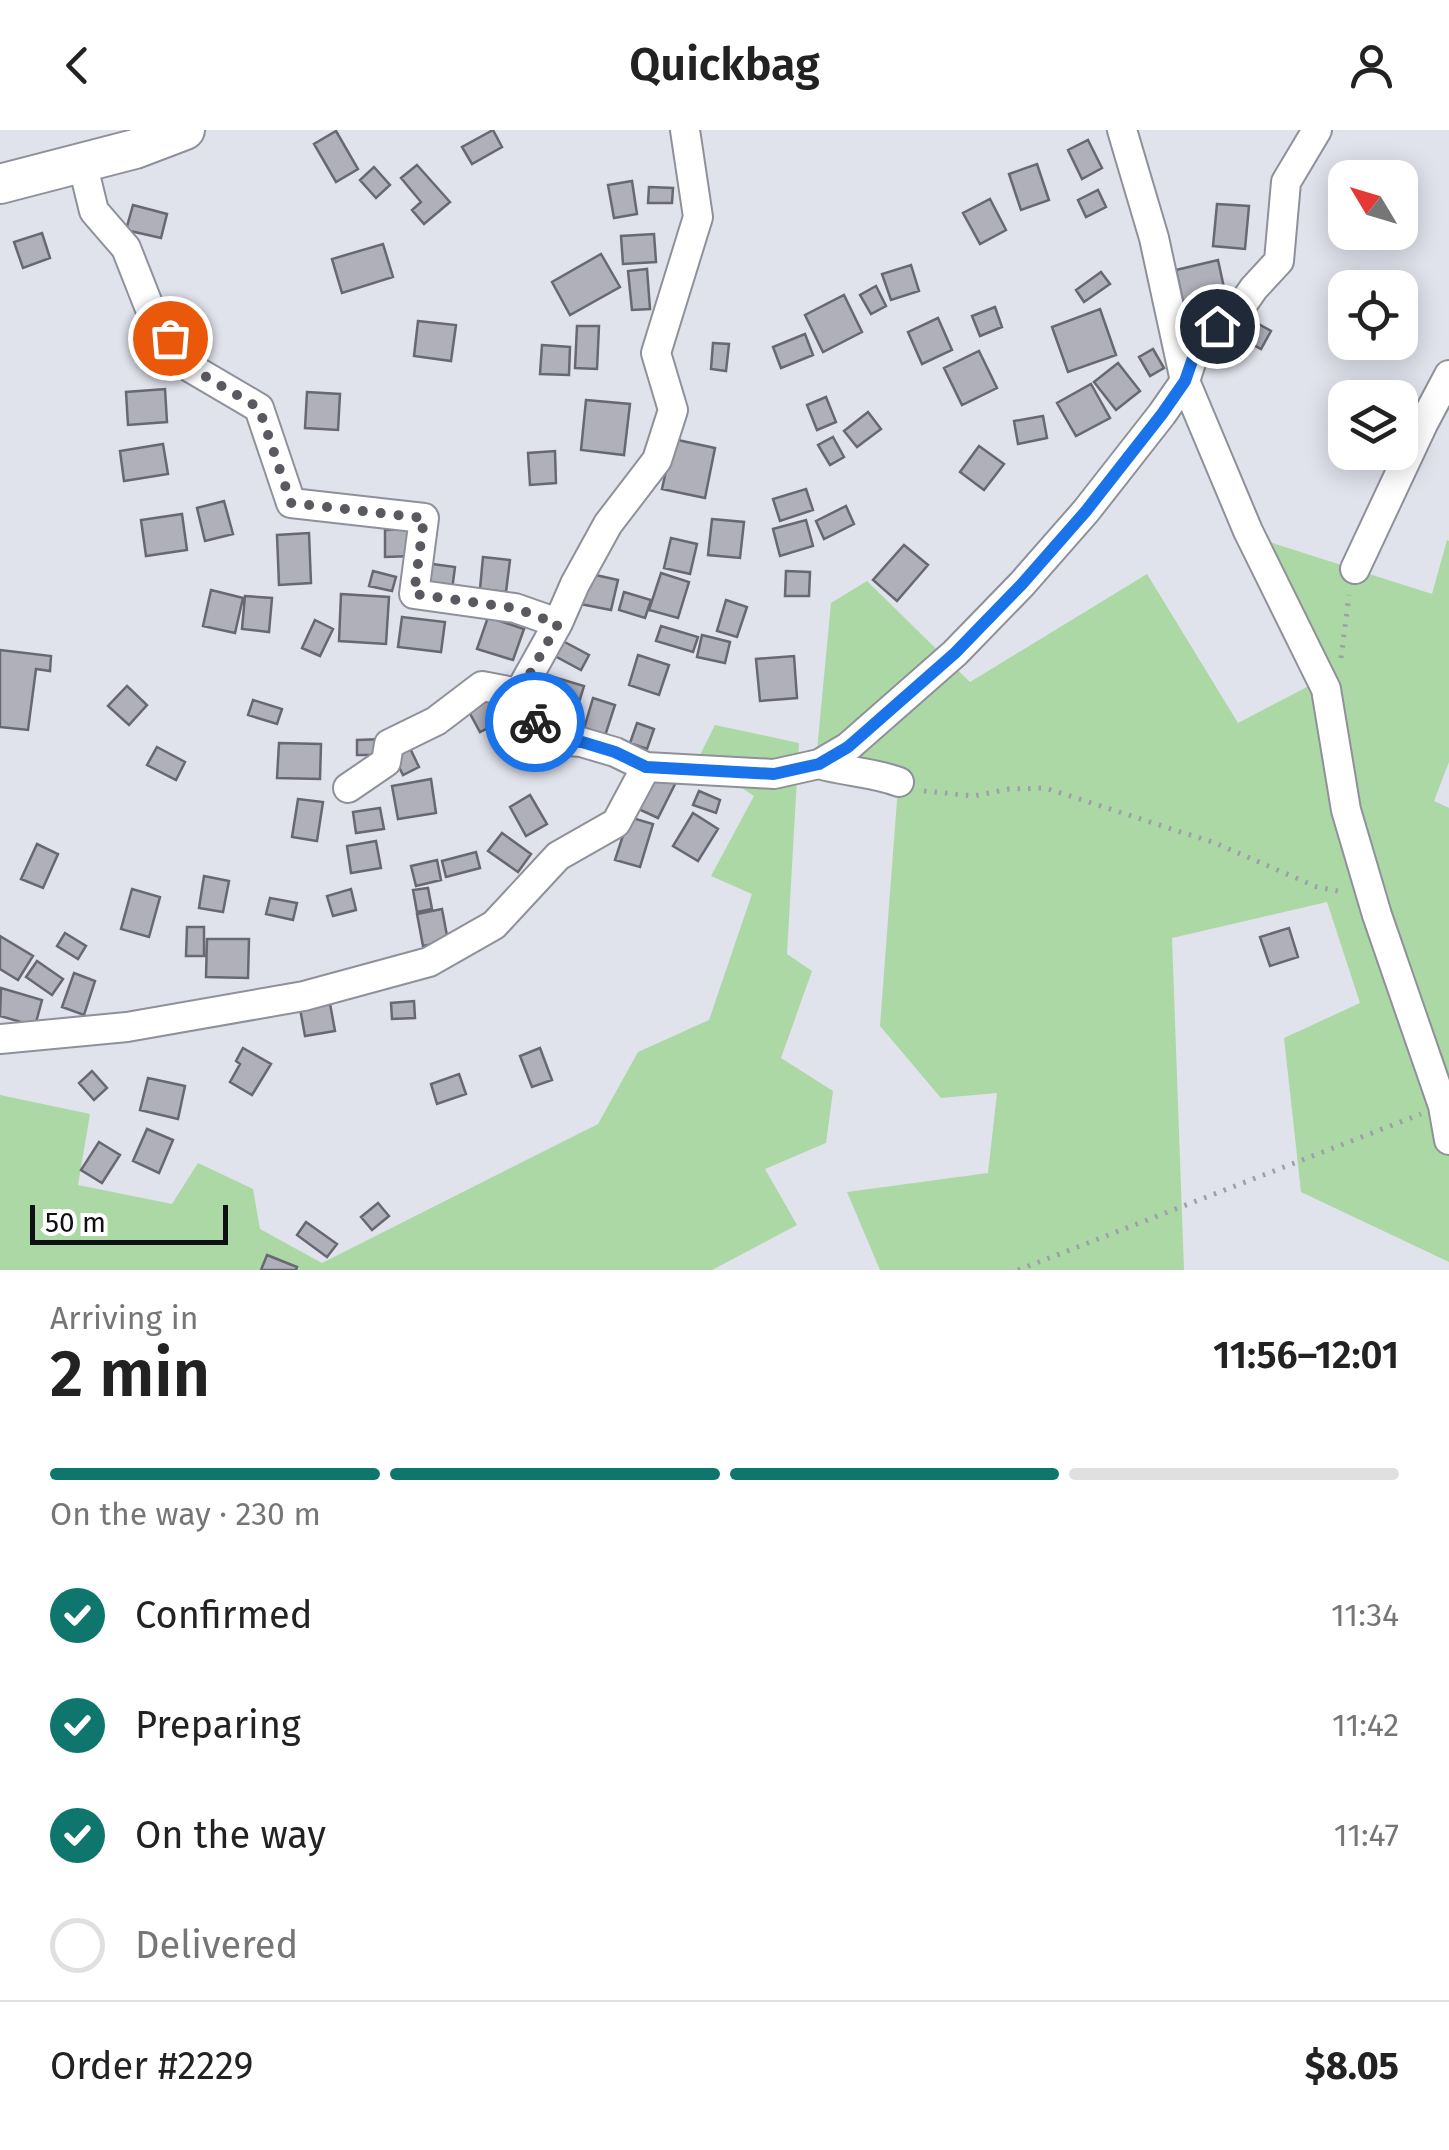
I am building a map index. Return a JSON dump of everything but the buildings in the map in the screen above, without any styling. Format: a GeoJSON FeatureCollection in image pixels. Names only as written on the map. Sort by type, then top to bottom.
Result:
{"type":"FeatureCollection","features":[{"type":"Feature","properties":{"kind":"street"},"geometry":{"type":"LineString","coordinates":[[0,184],[135,149],[185,130]]}},
{"type":"Feature","properties":{"kind":"street"},"geometry":{"type":"LineString","coordinates":[[519,693],[608,524],[657,460],[673,410],[656,353],[698,217],[685,130]]}},
{"type":"Feature","properties":{"kind":"street"},"geometry":{"type":"LineString","coordinates":[[1122,130],[1154,238],[1185,381],[1248,531],[1326,689],[1346,810],[1442,1106],[1449,1140]]}},
{"type":"Feature","properties":{"kind":"street"},"geometry":{"type":"LineString","coordinates":[[519,693],[544,739],[582,742],[646,767],[774,774],[819,764],[848,747],[955,653],[1022,584],[1162,414],[1185,381],[1200,338],[1235,314],[1279,261],[1286,182],[1318,130]]}},
{"type":"Feature","properties":{"kind":"street"},"geometry":{"type":"LineString","coordinates":[[82,162],[94,211],[126,248],[150,309],[191,368],[259,408],[291,503],[424,518],[414,594],[515,608],[558,624]]}},
{"type":"Feature","properties":{"kind":"street"},"geometry":{"type":"LineString","coordinates":[[1355,569],[1449,374]]}},
{"type":"Feature","properties":{"kind":"street"},"geometry":{"type":"LineString","coordinates":[[348,788],[386,762],[388,744],[436,721],[482,686],[519,693]]}},
{"type":"Feature","properties":{"kind":"street"},"geometry":{"type":"LineString","coordinates":[[819,764],[843,771],[876,773],[898,782]]}},
{"type":"Feature","properties":{"kind":"street"},"geometry":{"type":"LineString","coordinates":[[0,1040],[127,1027],[304,996],[430,962],[494,925],[558,856],[616,823],[646,767]]}},
{"type":"Feature","properties":{"kind":"path"},"geometry":{"type":"LineString","coordinates":[[1339,670],[1346,604],[1355,569]]}},
{"type":"Feature","properties":{"kind":"path"},"geometry":{"type":"LineString","coordinates":[[898,782],[918,790],[974,796],[1009,789],[1045,788],[1215,843],[1317,887],[1372,896]]}},
{"type":"Feature","properties":{"kind":"path"},"geometry":{"type":"LineString","coordinates":[[1018,1270],[1442,1106]]}},
{"type":"Feature","properties":{"kind":"green space"},"geometry":{"type":"Polygon","coordinates":[[[1260,539],[1432,594],[1449,541],[1449,762],[1434,801],[1449,808],[1449,1262],[1301,1192],[1284,1038],[1360,1003],[1327,902],[1172,938],[1184,1270],[880,1270],[847,1192],[988,1173],[997,1093],[941,1098],[880,1026],[899,773],[816,761],[831,603],[867,581],[970,682],[1147,574],[1238,723],[1328,676],[1260,539]]]}},
{"type":"Feature","properties":{"kind":"green space"},"geometry":{"type":"Polygon","coordinates":[[[715,725],[799,743],[787,954],[812,971],[781,1058],[833,1091],[826,1143],[765,1169],[797,1225],[712,1270],[0,1270],[0,1095],[90,1114],[78,1185],[172,1204],[198,1163],[253,1189],[260,1229],[322,1263],[598,1124],[638,1052],[709,1020],[752,894],[711,876],[754,796],[698,759],[715,725]]]}},
{"type":"Feature","properties":{"kind":"way so far"},"geometry":{"type":"LineString","coordinates":[[170,338],[191,368],[259,408],[291,503],[424,518],[414,594],[515,608],[558,624],[519,693],[535,722]]}},
{"type":"Feature","properties":{"kind":"route"},"geometry":{"type":"LineString","coordinates":[[535,722],[544,739],[582,742],[646,767],[774,774],[819,764],[848,747],[955,653],[1022,584],[1162,414],[1185,381],[1200,338],[1217,326]]}}]}
